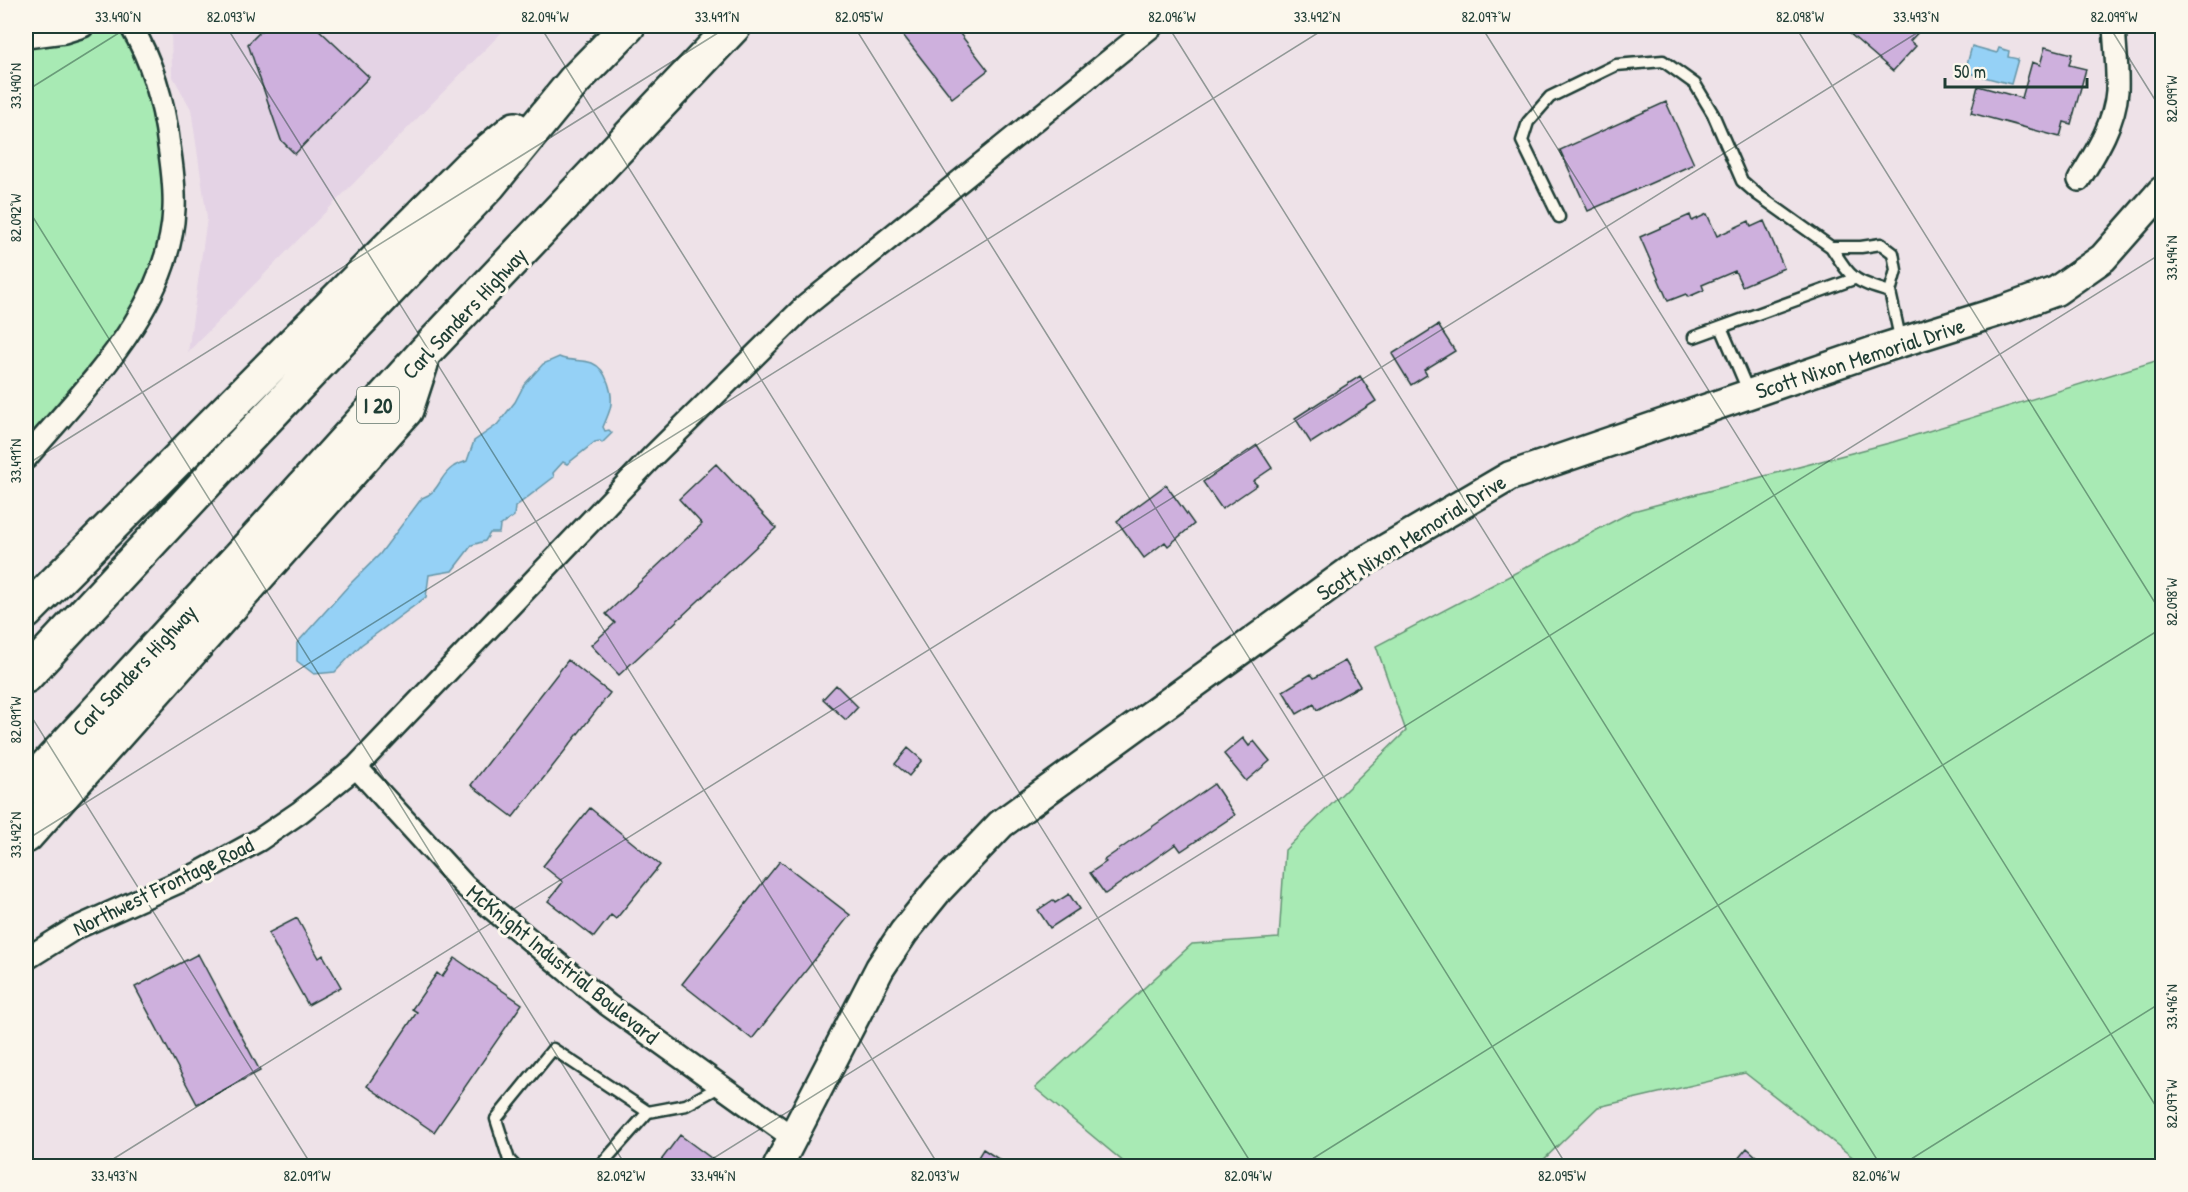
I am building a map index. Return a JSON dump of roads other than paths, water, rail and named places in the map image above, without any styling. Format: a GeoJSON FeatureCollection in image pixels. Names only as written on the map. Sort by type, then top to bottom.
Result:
{"type":"FeatureCollection","features":[{"type":"Feature","properties":{"kind":"highway"},"geometry":{"type":"LineString","coordinates":[[26,676],[230,457],[489,185],[575,80],[628,26]]}},
{"type":"Feature","properties":{"kind":"highway","name":"Carl Sanders Highway"},"geometry":{"type":"LineString","coordinates":[[26,788],[426,351],[734,26]]}},
{"type":"Feature","properties":{"kind":"highway"},"geometry":{"type":"LineString","coordinates":[[26,612],[469,167],[575,80]]}},
{"type":"Feature","properties":{"kind":"highway"},"geometry":{"type":"LineString","coordinates":[[26,836],[406,410],[426,351]]}},
{"type":"Feature","properties":{"kind":"main road","name":"Scott Nixon Memorial Drive"},"geometry":{"type":"LineString","coordinates":[[778,1167],[880,968],[904,932],[938,890],[1001,824],[1358,565],[1510,476],[2056,291],[2103,258],[2163,191]]}},
{"type":"Feature","properties":{"kind":"street"},"geometry":{"type":"LineString","coordinates":[[26,37],[64,32],[83,26]]}},
{"type":"Feature","properties":{"kind":"street"},"geometry":{"type":"LineString","coordinates":[[26,458],[124,338],[142,312],[156,283],[168,249],[174,209],[165,118],[150,64],[131,26]]}},
{"type":"Feature","properties":{"kind":"street","name":"Northwest Frontage Road"},"geometry":{"type":"LineString","coordinates":[[26,959],[74,929],[200,873],[259,840],[300,812],[356,767],[653,456],[803,308],[1152,26]]}},
{"type":"Feature","properties":{"kind":"street"},"geometry":{"type":"LineString","coordinates":[[2079,180],[2097,150],[2111,116],[2117,93],[2114,26]]}},
{"type":"Feature","properties":{"kind":"street","name":"McKnight Industrial Boulevard"},"geometry":{"type":"LineString","coordinates":[[356,767],[465,886],[608,1005],[792,1137]]}},
{"type":"Feature","properties":{"kind":"lane"},"geometry":{"type":"LineString","coordinates":[[1559,217],[1522,141],[1528,122],[1550,97],[1616,65],[1663,61],[1695,84],[1713,114],[1742,181],[1830,247],[1854,279],[1890,292]]}},
{"type":"Feature","properties":{"kind":"lane"},"geometry":{"type":"LineString","coordinates":[[1830,247],[1861,247],[1881,243],[1893,254],[1896,270],[1890,292],[1901,343]]}},
{"type":"Feature","properties":{"kind":"lane"},"geometry":{"type":"LineString","coordinates":[[1694,337],[1854,279]]}},
{"type":"Feature","properties":{"kind":"lane"},"geometry":{"type":"LineString","coordinates":[[1721,327],[1749,394]]}},
{"type":"Feature","properties":{"kind":"lane"},"geometry":{"type":"LineString","coordinates":[[515,1167],[509,1160],[496,1119],[553,1049],[648,1112]]}},
{"type":"Feature","properties":{"kind":"lane"},"geometry":{"type":"LineString","coordinates":[[600,1167],[648,1112],[686,1105],[722,1086]]}},
{"type":"Feature","properties":{"kind":"water"},"geometry":{"type":"Polygon","coordinates":[[[1972,46],[1997,53],[1999,48],[2009,51],[2008,57],[2018,59],[2011,84],[1965,72],[1972,46]]]}},
{"type":"Feature","properties":{"kind":"water"},"geometry":{"type":"Polygon","coordinates":[[[559,357],[592,363],[602,371],[611,397],[610,409],[603,427],[605,431],[609,430],[612,433],[602,443],[595,442],[567,464],[563,462],[553,473],[554,477],[515,507],[514,516],[500,526],[499,533],[490,533],[485,541],[472,545],[452,571],[429,575],[426,597],[361,645],[335,672],[314,674],[297,661],[297,643],[380,554],[422,498],[433,492],[448,471],[467,461],[474,441],[497,425],[515,402],[524,385],[543,364],[559,357]]]}}]}
